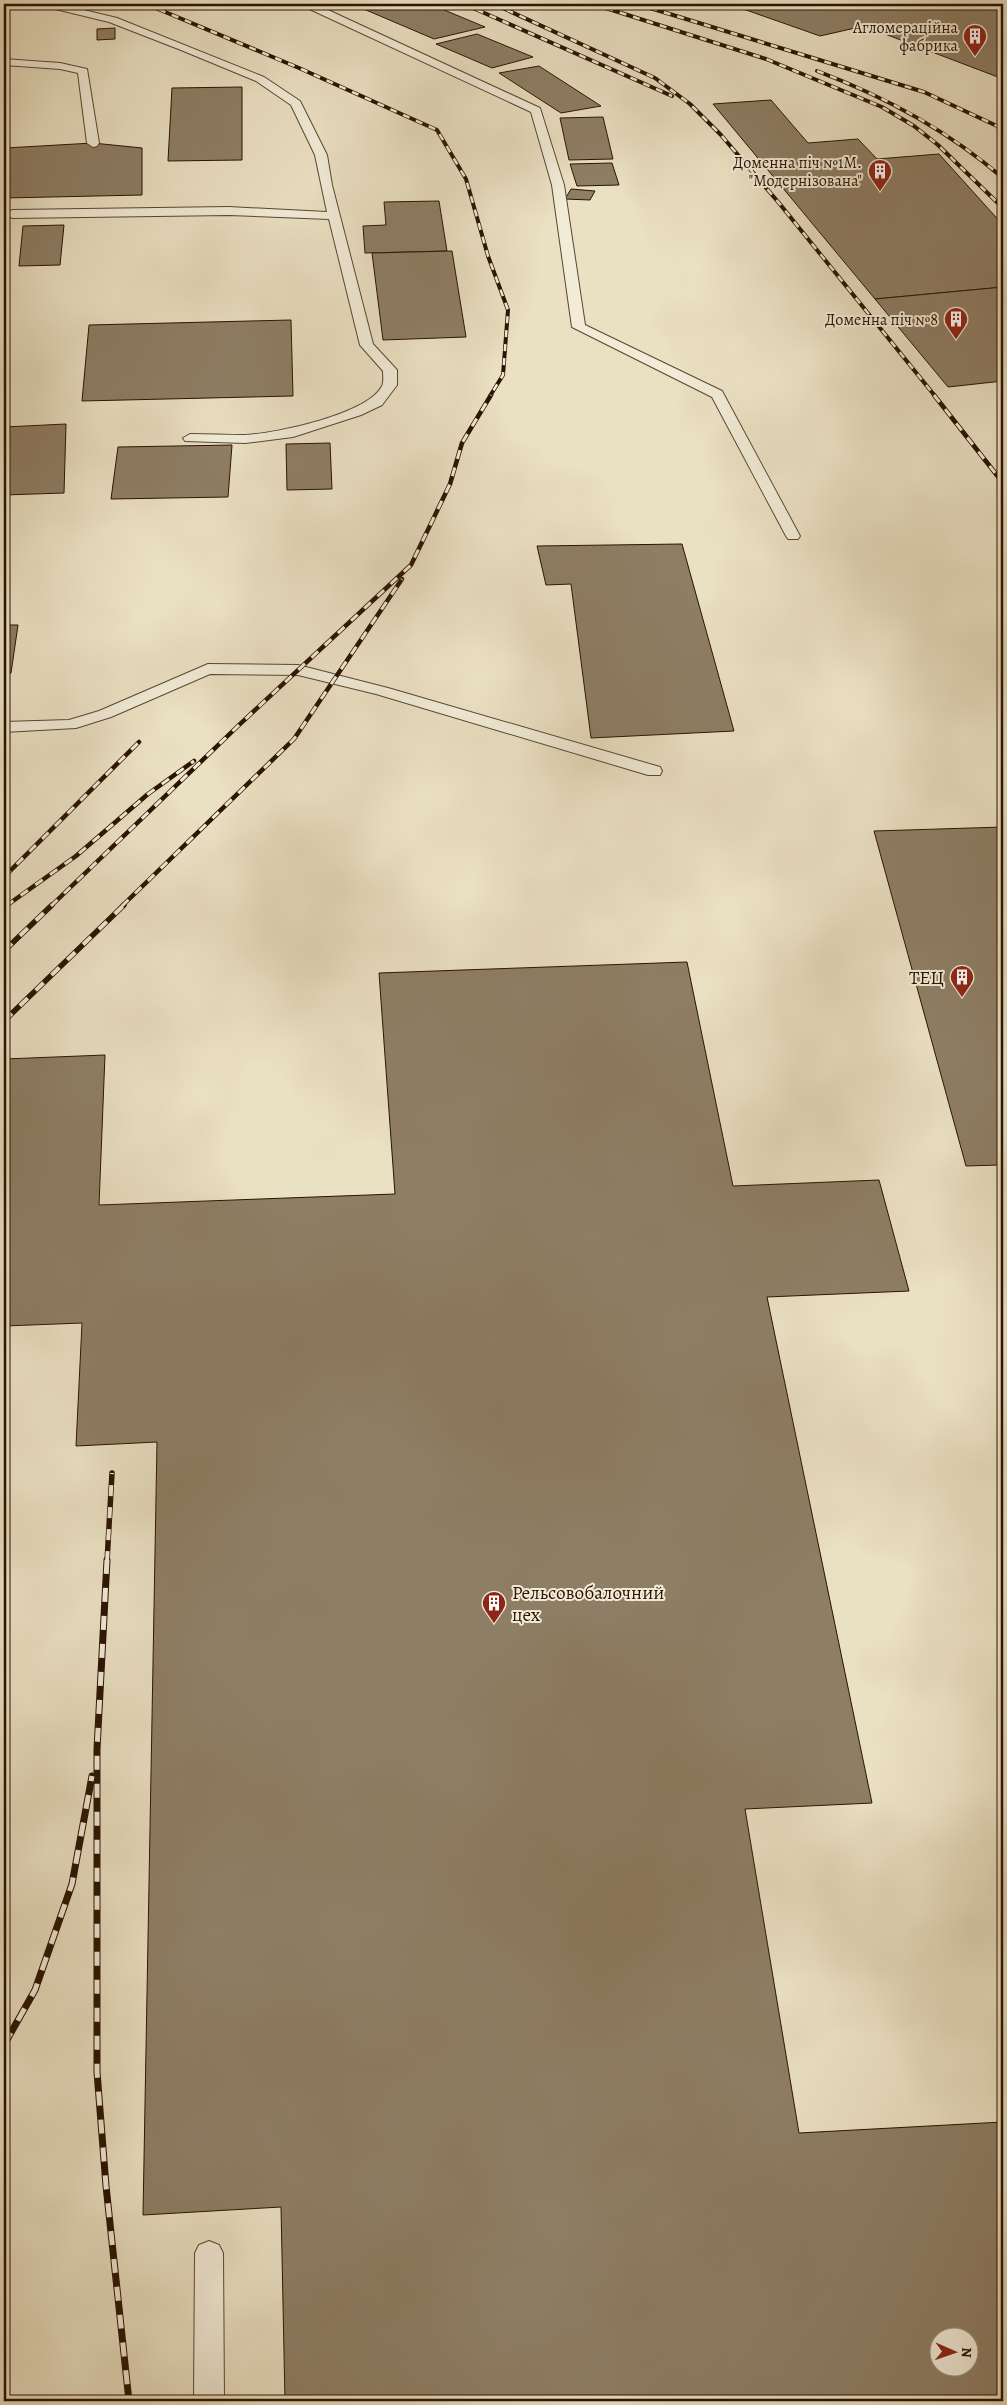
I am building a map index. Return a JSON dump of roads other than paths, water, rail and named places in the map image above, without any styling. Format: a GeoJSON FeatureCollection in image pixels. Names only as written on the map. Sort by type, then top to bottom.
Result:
{"type":"FeatureCollection","features":[{"type":"Feature","properties":{"kind":"lane"},"geometry":{"type":"LineString","coordinates":[[47,4],[114,20],[260,79],[296,103],[321,155],[334,216],[367,345],[390,370],[390,385],[376,402],[356,412],[293,433],[245,439],[190,438]]}},
{"type":"Feature","properties":{"kind":"lane"},"geometry":{"type":"LineString","coordinates":[[307,4],[536,110],[558,186],[579,327],[717,394],[793,536]]}},
{"type":"Feature","properties":{"kind":"lane"},"geometry":{"type":"LineString","coordinates":[[4,62],[60,66],[83,71],[93,143]]}},
{"type":"Feature","properties":{"kind":"lane"},"geometry":{"type":"LineString","coordinates":[[6,214],[228,211],[334,216]]}},
{"type":"Feature","properties":{"kind":"lane"},"geometry":{"type":"LineString","coordinates":[[4,727],[70,724],[105,714],[208,670],[298,670],[382,691],[654,770]]}},
{"type":"Feature","properties":{"kind":"lane"},"geometry":{"type":"LineString","coordinates":[[209,2253],[209,2401]]}},
{"type":"Feature","properties":{"kind":"railway"},"geometry":{"type":"LineString","coordinates":[[146,4],[299,68],[437,130],[466,179],[488,256],[508,310],[503,375],[490,396]]}},
{"type":"Feature","properties":{"kind":"railway"},"geometry":{"type":"LineString","coordinates":[[464,4],[672,96]]}},
{"type":"Feature","properties":{"kind":"railway"},"geometry":{"type":"LineString","coordinates":[[494,4],[655,78],[690,104],[721,135],[779,203],[935,396]]}},
{"type":"Feature","properties":{"kind":"railway"},"geometry":{"type":"LineString","coordinates":[[593,4],[766,59],[882,107],[914,126],[938,145],[1003,208]]}},
{"type":"Feature","properties":{"kind":"railway"},"geometry":{"type":"LineString","coordinates":[[637,4],[924,92],[997,126],[1003,132]]}},
{"type":"Feature","properties":{"kind":"railway"},"geometry":{"type":"LineString","coordinates":[[817,71],[867,92],[915,116],[960,145],[1003,178]]}},
{"type":"Feature","properties":{"kind":"railway"},"geometry":{"type":"LineString","coordinates":[[51,906],[239,725],[411,565],[450,484],[462,443],[491,395]]}},
{"type":"Feature","properties":{"kind":"railway"},"geometry":{"type":"LineString","coordinates":[[934,395],[1003,483]]}},
{"type":"Feature","properties":{"kind":"railway"},"geometry":{"type":"LineString","coordinates":[[122,906],[294,739],[402,579]]}},
{"type":"Feature","properties":{"kind":"railway"},"geometry":{"type":"LineString","coordinates":[[4,877],[139,742]]}},
{"type":"Feature","properties":{"kind":"railway"},"geometry":{"type":"LineString","coordinates":[[6,906],[76,856],[148,794],[194,761]]}},
{"type":"Feature","properties":{"kind":"railway"},"geometry":{"type":"LineString","coordinates":[[4,951],[52,905]]}},
{"type":"Feature","properties":{"kind":"railway"},"geometry":{"type":"LineString","coordinates":[[4,1021],[124,905]]}},
{"type":"Feature","properties":{"kind":"railway"},"geometry":{"type":"LineString","coordinates":[[107,1562],[112,1473]]}},
{"type":"Feature","properties":{"kind":"railway"},"geometry":{"type":"LineString","coordinates":[[107,1560],[97,1749],[97,2072],[106,2186],[129,2401]]}},
{"type":"Feature","properties":{"kind":"railway"},"geometry":{"type":"LineString","coordinates":[[4,2045],[35,1990],[72,1884],[92,1776]]}},
{"type":"Feature","properties":{"kind":"place","name":"Агломераційна фабрика"},"geometry":{"type":"Point","coordinates":[975,57]}},
{"type":"Feature","properties":{"kind":"place","name":"Доменна піч №1М. \"Модернізована\""},"geometry":{"type":"Point","coordinates":[880,192]}},
{"type":"Feature","properties":{"kind":"place","name":"Доменна піч №8"},"geometry":{"type":"Point","coordinates":[956,340]}},
{"type":"Feature","properties":{"kind":"place","name":"ТЕЦ"},"geometry":{"type":"Point","coordinates":[962,998]}},
{"type":"Feature","properties":{"kind":"place","name":"Рельсовобалочний цех"},"geometry":{"type":"Point","coordinates":[494,1624]}}]}
